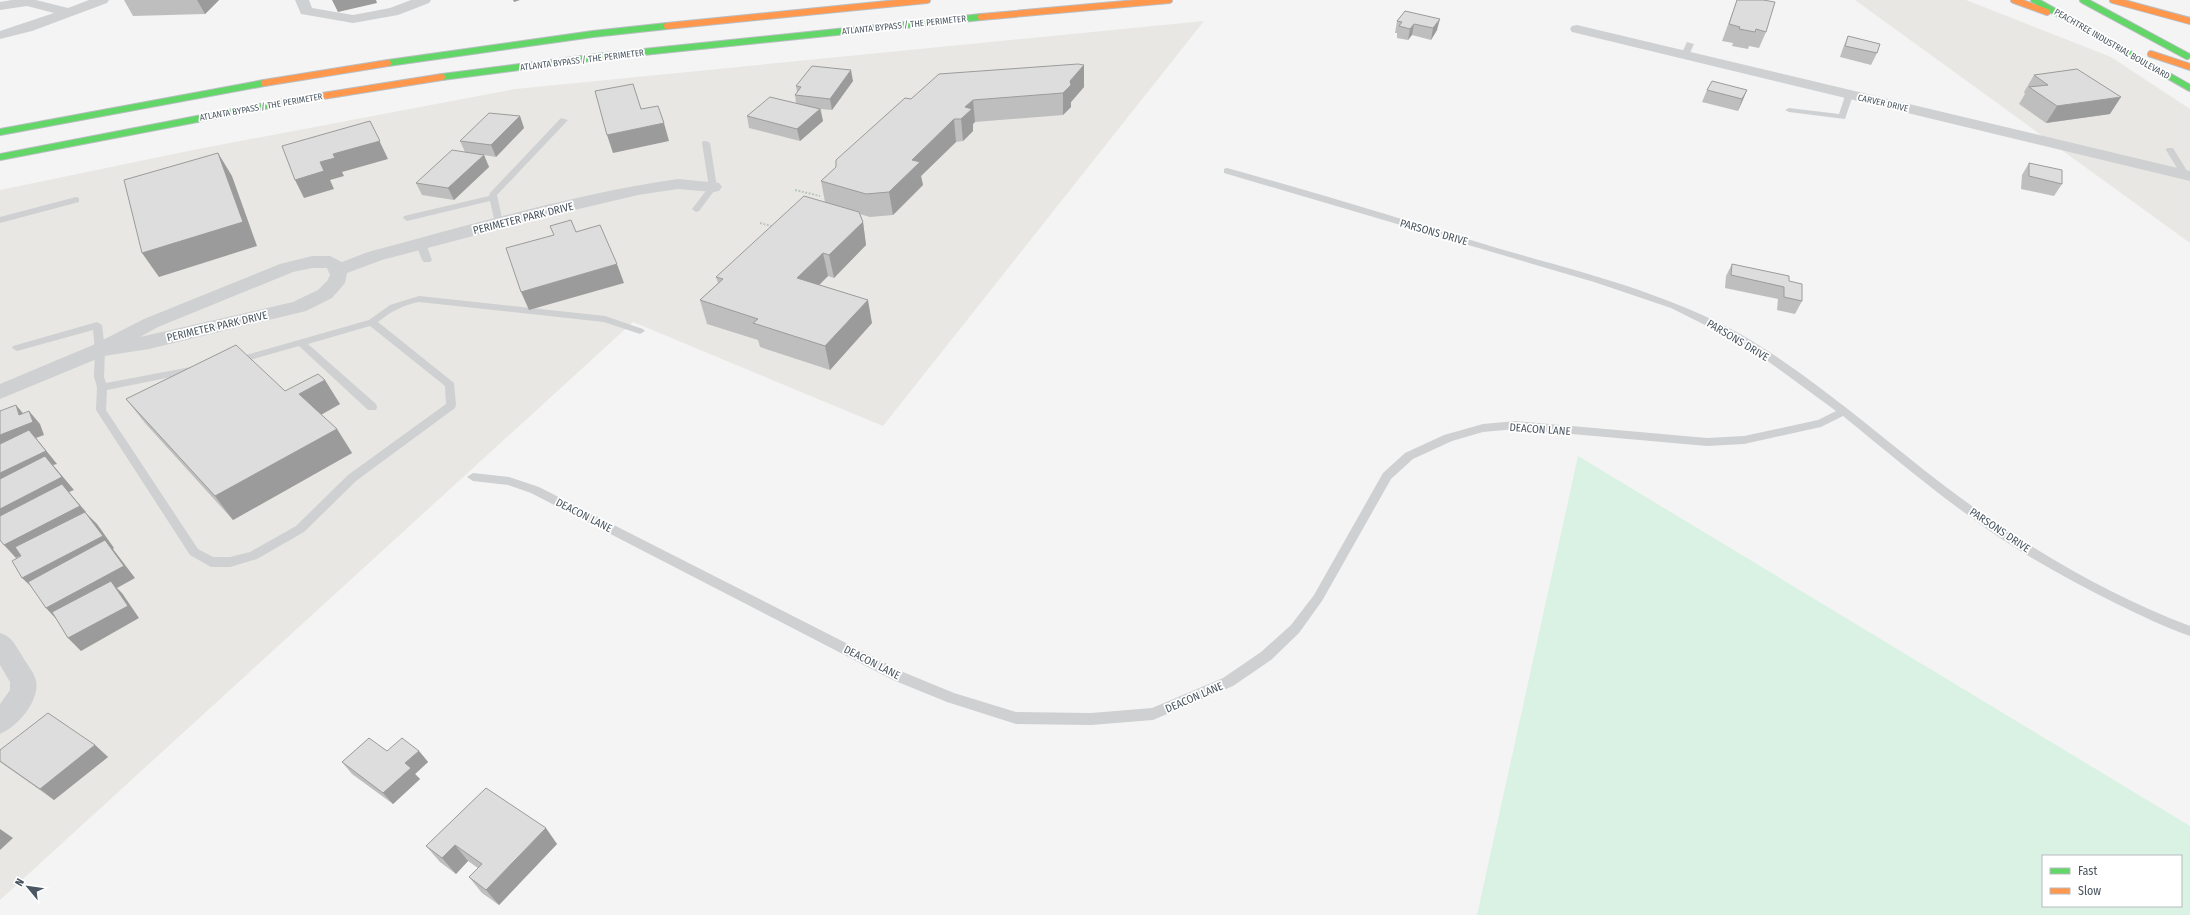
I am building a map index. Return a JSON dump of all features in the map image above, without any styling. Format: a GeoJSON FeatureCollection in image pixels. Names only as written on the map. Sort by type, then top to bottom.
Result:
{"type":"FeatureCollection","features":[{"type":"Feature","properties":{"kind":"highway"},"geometry":{"type":"LineString","coordinates":[[0,132],[204,93],[410,59],[608,32],[927,0]]}},
{"type":"Feature","properties":{"kind":"highway","name":"ATLANTA BYPASS / THE PERIMETER"},"geometry":{"type":"LineString","coordinates":[[0,157],[131,130],[335,94],[450,76],[639,53],[1008,14],[1169,0]]}},
{"type":"Feature","properties":{"kind":"highway"},"geometry":{"type":"LineString","coordinates":[[2014,0],[2080,25]]}},
{"type":"Feature","properties":{"kind":"highway","name":"PEACHTREE INDUSTRIAL BOULEVARD"},"geometry":{"type":"LineString","coordinates":[[2034,0],[2190,88]]}},
{"type":"Feature","properties":{"kind":"highway"},"geometry":{"type":"LineString","coordinates":[[2051,0],[2106,29]]}},
{"type":"Feature","properties":{"kind":"highway"},"geometry":{"type":"LineString","coordinates":[[2083,0],[2190,58]]}},
{"type":"Feature","properties":{"kind":"highway"},"geometry":{"type":"LineString","coordinates":[[2113,0],[2190,21]]}},
{"type":"Feature","properties":{"kind":"highway"},"geometry":{"type":"LineString","coordinates":[[2144,50],[2167,61],[2190,67]]}},
{"type":"Feature","properties":{"kind":"highway"},"geometry":{"type":"LineString","coordinates":[[128,142],[335,94]]}},
{"type":"Feature","properties":{"kind":"street"},"geometry":{"type":"LineString","coordinates":[[0,35],[27,28],[102,0]]}},
{"type":"Feature","properties":{"kind":"street"},"geometry":{"type":"LineString","coordinates":[[302,0],[306,11],[353,19],[393,12],[424,0]]}},
{"type":"Feature","properties":{"kind":"street"},"geometry":{"type":"LineString","coordinates":[[0,6],[27,2],[67,12]]}},
{"type":"Feature","properties":{"kind":"street","name":"CARVER DRIVE"},"geometry":{"type":"LineString","coordinates":[[1577,28],[1688,50],[1849,95],[2188,175]]}},
{"type":"Feature","properties":{"kind":"street","name":"PERIMETER PARK DRIVE"},"geometry":{"type":"LineString","coordinates":[[337,270],[375,256],[424,252],[499,224],[663,185],[678,184],[712,187]]}},
{"type":"Feature","properties":{"kind":"street","name":"PERIMETER PARK DRIVE"},"geometry":{"type":"LineString","coordinates":[[0,392],[100,350],[151,323],[287,268],[322,261],[330,262],[337,270],[338,279],[331,289],[318,299],[304,305],[149,342],[100,350]]}},
{"type":"Feature","properties":{"kind":"street"},"geometry":{"type":"LineString","coordinates":[[0,643],[23,680],[23,692],[14,707],[0,722]]}},
{"type":"Feature","properties":{"kind":"lane"},"geometry":{"type":"LineString","coordinates":[[1789,110],[1842,117],[1849,95]]}},
{"type":"Feature","properties":{"kind":"lane"},"geometry":{"type":"LineString","coordinates":[[407,218],[492,198],[564,120]]}},
{"type":"Feature","properties":{"kind":"lane"},"geometry":{"type":"LineString","coordinates":[[696,209],[712,187],[706,143]]}},
{"type":"Feature","properties":{"kind":"lane"},"geometry":{"type":"LineString","coordinates":[[2170,150],[2188,175]]}},
{"type":"Feature","properties":{"kind":"lane","name":"PARSONS DRIVE"},"geometry":{"type":"LineString","coordinates":[[1227,171],[1657,299],[1700,317],[1756,349],[1844,410],[1970,510],[2021,545],[2105,592],[2190,631]]}},
{"type":"Feature","properties":{"kind":"lane"},"geometry":{"type":"LineString","coordinates":[[492,198],[499,224]]}},
{"type":"Feature","properties":{"kind":"lane"},"geometry":{"type":"LineString","coordinates":[[0,220],[76,200]]}},
{"type":"Feature","properties":{"kind":"lane"},"geometry":{"type":"LineString","coordinates":[[222,364],[244,360],[372,322],[389,308],[405,301],[419,300],[605,319],[640,331]]}},
{"type":"Feature","properties":{"kind":"lane"},"geometry":{"type":"LineString","coordinates":[[17,348],[97,325],[100,350],[99,377],[102,387],[100,410],[194,552],[211,562],[230,562],[253,556],[300,529],[352,478],[451,405],[450,385],[372,322]]}},
{"type":"Feature","properties":{"kind":"lane"},"geometry":{"type":"LineString","coordinates":[[301,343],[372,407]]}},
{"type":"Feature","properties":{"kind":"lane"},"geometry":{"type":"LineString","coordinates":[[102,387],[207,367]]}},
{"type":"Feature","properties":{"kind":"lane","name":"DEACON LANE"},"geometry":{"type":"LineString","coordinates":[[473,477],[509,481],[535,490],[898,676],[952,698],[1016,718],[1091,719],[1153,714],[1228,682],[1266,656],[1295,629],[1318,598],[1387,476],[1409,456],[1448,438],[1483,428],[1516,425],[1707,442],[1744,440],[1821,423],[1844,410]]}},
{"type":"Feature","properties":{"kind":"path"},"geometry":{"type":"LineString","coordinates":[[795,190],[820,196]]}},
{"type":"Feature","properties":{"kind":"path"},"geometry":{"type":"LineString","coordinates":[[760,223],[779,228]]}},
{"type":"Feature","properties":{"kind":"shaded area"},"geometry":{"type":"Polygon","coordinates":[[[1855,0],[1966,0],[2111,57],[2190,109],[2190,243],[1855,0]]]}},
{"type":"Feature","properties":{"kind":"shaded area"},"geometry":{"type":"Polygon","coordinates":[[[1204,21],[883,426],[633,322],[0,900],[0,190],[198,149],[515,89],[1204,21]]]}},
{"type":"Feature","properties":{"kind":"green space"},"geometry":{"type":"Polygon","coordinates":[[[1578,456],[2190,826],[2190,915],[1477,915],[1578,456]]]}},
{"type":"Feature","properties":{"kind":"building"},"geometry":{"type":"Polygon","coordinates":[[[1737,0],[1763,0],[1775,2],[1766,32],[1756,29],[1755,32],[1739,29],[1740,27],[1729,24],[1737,0]]]}},
{"type":"Feature","properties":{"kind":"building"},"geometry":{"type":"Polygon","coordinates":[[[1405,11],[1440,19],[1433,28],[1414,24],[1410,29],[1399,26],[1402,22],[1397,21],[1405,11]]]}},
{"type":"Feature","properties":{"kind":"building"},"geometry":{"type":"Polygon","coordinates":[[[1848,36],[1880,44],[1877,53],[1845,46],[1848,36]]]}},
{"type":"Feature","properties":{"kind":"building"},"geometry":{"type":"Polygon","coordinates":[[[1078,64],[1084,65],[1070,81],[1071,85],[1063,93],[973,100],[965,107],[972,109],[961,119],[954,119],[912,160],[920,162],[889,192],[866,194],[821,181],[836,167],[836,160],[905,98],[911,99],[939,74],[1078,64]]]}},
{"type":"Feature","properties":{"kind":"building"},"geometry":{"type":"Polygon","coordinates":[[[812,66],[851,70],[830,99],[795,95],[801,87],[796,86],[812,66]]]}},
{"type":"Feature","properties":{"kind":"building"},"geometry":{"type":"Polygon","coordinates":[[[2077,69],[2121,97],[2057,106],[2029,87],[2048,85],[2034,75],[2077,69]]]}},
{"type":"Feature","properties":{"kind":"building"},"geometry":{"type":"Polygon","coordinates":[[[1712,81],[1747,90],[1742,99],[1707,90],[1712,81]]]}},
{"type":"Feature","properties":{"kind":"building"},"geometry":{"type":"Polygon","coordinates":[[[633,84],[641,109],[658,106],[664,123],[607,135],[595,91],[633,84]]]}},
{"type":"Feature","properties":{"kind":"building"},"geometry":{"type":"Polygon","coordinates":[[[770,97],[820,109],[797,129],[747,116],[770,97]]]}},
{"type":"Feature","properties":{"kind":"building"},"geometry":{"type":"Polygon","coordinates":[[[489,113],[520,116],[491,145],[460,141],[489,113]]]}},
{"type":"Feature","properties":{"kind":"building"},"geometry":{"type":"Polygon","coordinates":[[[370,121],[380,141],[333,154],[335,158],[320,162],[324,171],[295,180],[282,146],[370,121]]]}},
{"type":"Feature","properties":{"kind":"building"},"geometry":{"type":"Polygon","coordinates":[[[452,150],[484,155],[448,188],[416,183],[452,150]]]}},
{"type":"Feature","properties":{"kind":"building"},"geometry":{"type":"Polygon","coordinates":[[[218,153],[243,222],[142,253],[124,180],[218,153]]]}},
{"type":"Feature","properties":{"kind":"building"},"geometry":{"type":"Polygon","coordinates":[[[2029,163],[2062,170],[2062,184],[2029,176],[2029,163]]]}},
{"type":"Feature","properties":{"kind":"building"},"geometry":{"type":"Polygon","coordinates":[[[804,196],[859,212],[863,222],[829,255],[823,253],[797,278],[868,300],[825,346],[753,323],[758,319],[700,300],[723,279],[716,277],[804,196]]]}},
{"type":"Feature","properties":{"kind":"building"},"geometry":{"type":"Polygon","coordinates":[[[571,220],[576,232],[600,225],[617,264],[521,292],[506,248],[554,235],[550,226],[571,220]]]}},
{"type":"Feature","properties":{"kind":"building"},"geometry":{"type":"Polygon","coordinates":[[[1732,264],[1789,276],[1789,281],[1802,284],[1802,301],[1784,297],[1784,287],[1731,275],[1732,264]]]}},
{"type":"Feature","properties":{"kind":"building"},"geometry":{"type":"Polygon","coordinates":[[[236,345],[285,391],[318,374],[325,380],[299,394],[337,429],[215,496],[126,399],[236,345]]]}},
{"type":"Feature","properties":{"kind":"building"},"geometry":{"type":"Polygon","coordinates":[[[16,405],[19,415],[29,411],[33,422],[0,435],[0,411],[16,405]]]}},
{"type":"Feature","properties":{"kind":"building"},"geometry":{"type":"Polygon","coordinates":[[[29,430],[46,451],[0,473],[0,444],[29,430]]]}},
{"type":"Feature","properties":{"kind":"building"},"geometry":{"type":"Polygon","coordinates":[[[45,456],[62,477],[0,509],[0,479],[45,456]]]}},
{"type":"Feature","properties":{"kind":"building"},"geometry":{"type":"Polygon","coordinates":[[[62,484],[80,506],[4,545],[0,540],[0,516],[62,484]]]}},
{"type":"Feature","properties":{"kind":"building"},"geometry":{"type":"Polygon","coordinates":[[[85,512],[103,536],[22,578],[12,561],[21,556],[15,547],[85,512]]]}},
{"type":"Feature","properties":{"kind":"building"},"geometry":{"type":"Polygon","coordinates":[[[105,540],[124,566],[46,608],[28,582],[105,540]]]}},
{"type":"Feature","properties":{"kind":"building"},"geometry":{"type":"Polygon","coordinates":[[[111,581],[128,606],[68,638],[52,612],[111,581]]]}},
{"type":"Feature","properties":{"kind":"building"},"geometry":{"type":"Polygon","coordinates":[[[48,713],[95,745],[40,789],[0,761],[0,750],[48,713]]]}},
{"type":"Feature","properties":{"kind":"building"},"geometry":{"type":"Polygon","coordinates":[[[369,738],[387,751],[402,738],[419,751],[405,763],[411,768],[383,793],[342,762],[369,738]]]}},
{"type":"Feature","properties":{"kind":"building"},"geometry":{"type":"Polygon","coordinates":[[[486,788],[546,828],[486,890],[469,877],[482,864],[455,845],[442,858],[426,846],[486,788]]]}},
{"type":"Feature","properties":{"kind":"traffic: fast"},"geometry":{"type":"LineString","coordinates":[[2034,0],[2190,88]]}},
{"type":"Feature","properties":{"kind":"traffic: fast"},"geometry":{"type":"LineString","coordinates":[[2083,0],[2187,56]]}},
{"type":"Feature","properties":{"kind":"traffic: fast"},"geometry":{"type":"LineString","coordinates":[[442,77],[605,56],[981,17]]}},
{"type":"Feature","properties":{"kind":"traffic: fast"},"geometry":{"type":"LineString","coordinates":[[388,63],[593,34],[667,26]]}},
{"type":"Feature","properties":{"kind":"traffic: fast"},"geometry":{"type":"LineString","coordinates":[[0,132],[264,83]]}},
{"type":"Feature","properties":{"kind":"traffic: fast"},"geometry":{"type":"LineString","coordinates":[[0,157],[285,102]]}},
{"type":"Feature","properties":{"kind":"traffic: slow"},"geometry":{"type":"LineString","coordinates":[[667,26],[927,0]]}},
{"type":"Feature","properties":{"kind":"traffic: slow"},"geometry":{"type":"LineString","coordinates":[[981,17],[1169,0]]}},
{"type":"Feature","properties":{"kind":"traffic: slow"},"geometry":{"type":"LineString","coordinates":[[2014,0],[2047,12]]}},
{"type":"Feature","properties":{"kind":"traffic: slow"},"geometry":{"type":"LineString","coordinates":[[2113,0],[2190,21]]}},
{"type":"Feature","properties":{"kind":"traffic: slow"},"geometry":{"type":"LineString","coordinates":[[2151,54],[2190,67]]}},
{"type":"Feature","properties":{"kind":"traffic: slow"},"geometry":{"type":"LineString","coordinates":[[264,83],[388,63]]}},
{"type":"Feature","properties":{"kind":"traffic: slow"},"geometry":{"type":"LineString","coordinates":[[285,102],[442,77]]}}]}
